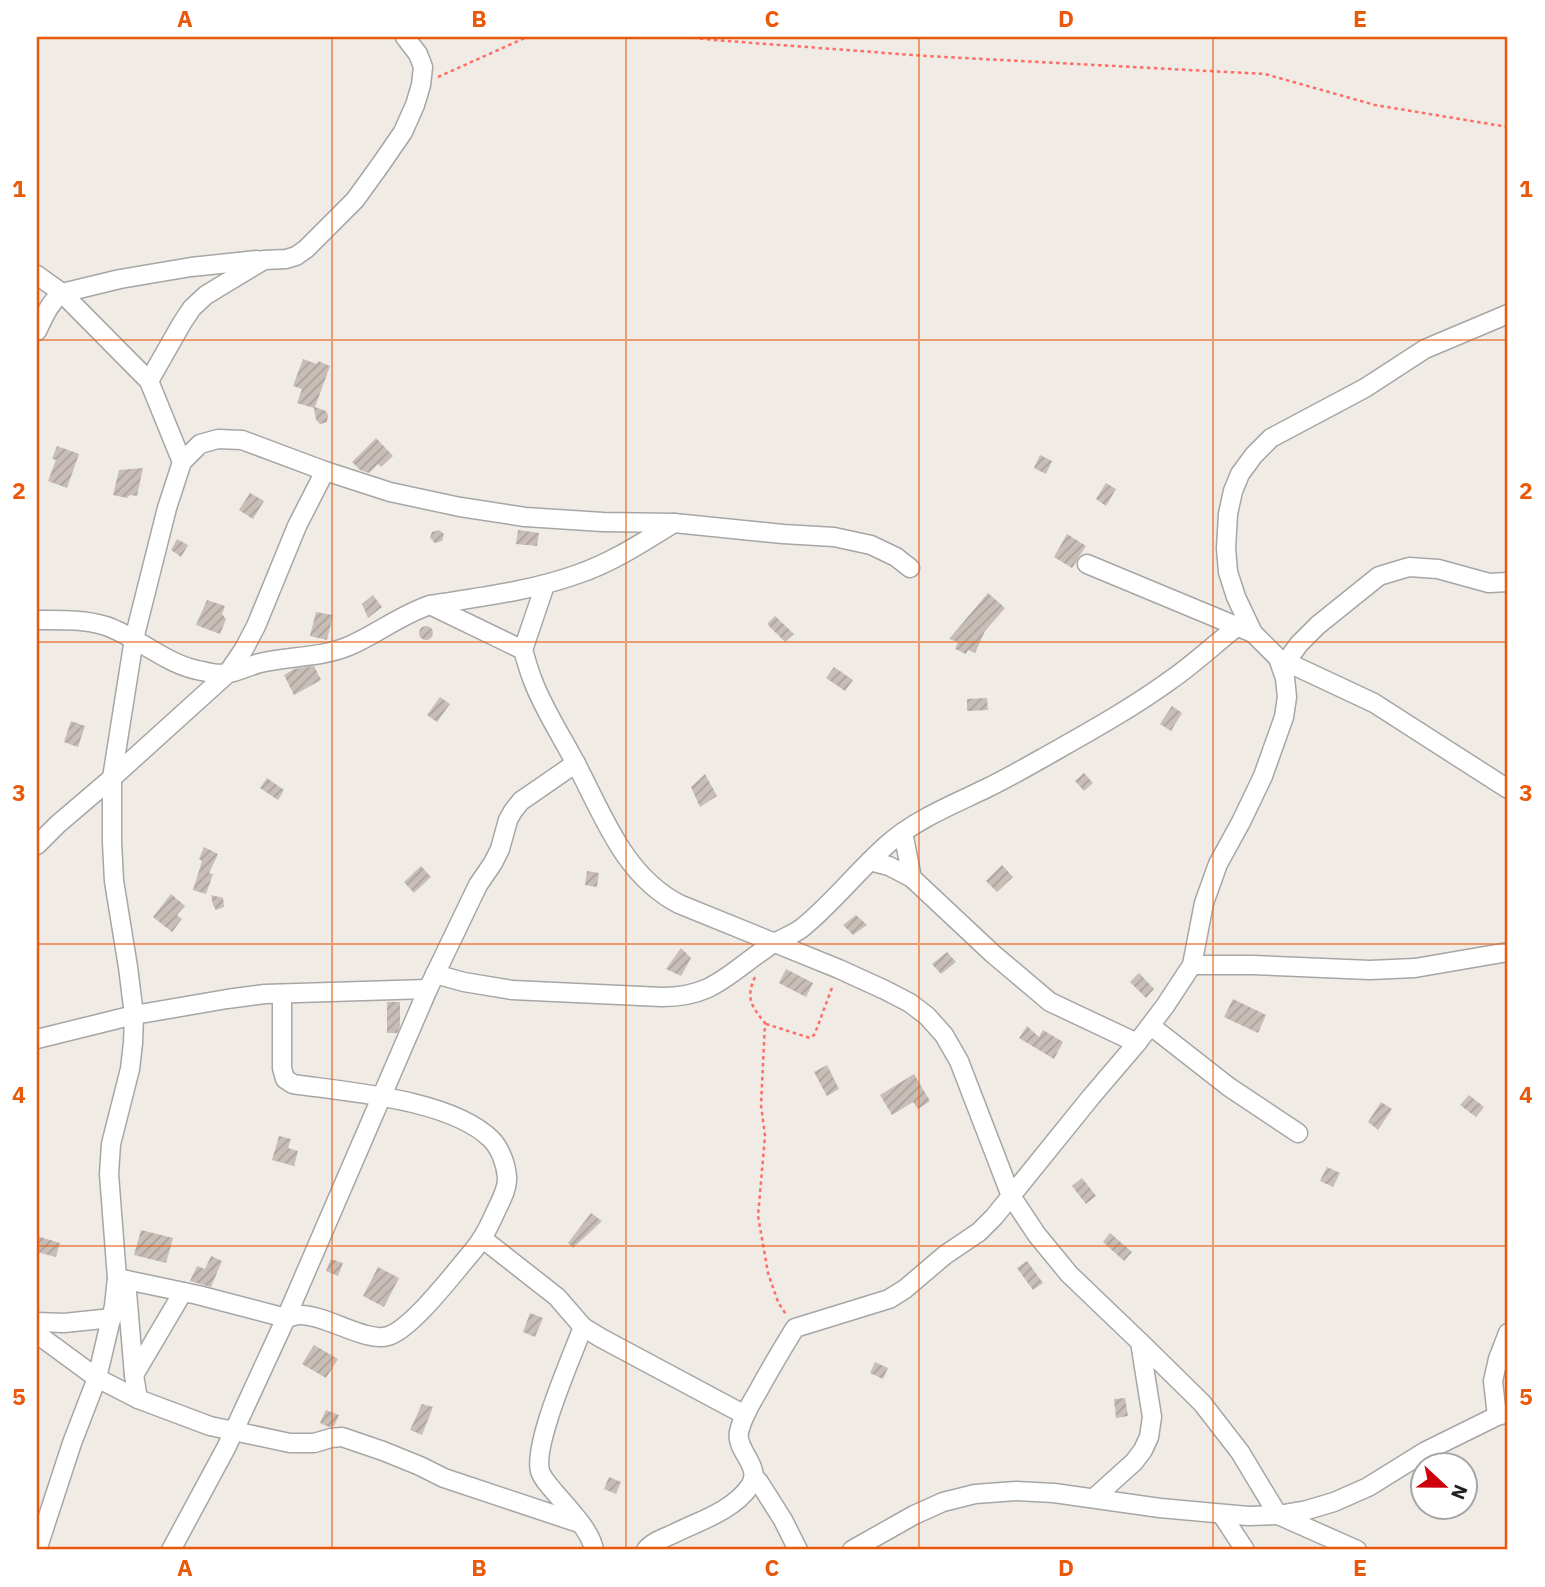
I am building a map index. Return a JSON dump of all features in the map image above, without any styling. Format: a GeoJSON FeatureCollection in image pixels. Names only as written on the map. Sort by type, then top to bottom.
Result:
{"type":"FeatureCollection","features":[{"type":"Feature","properties":{"kind":"street"},"geometry":{"type":"LineString","coordinates":[[37,331],[47,309],[62,293],[120,279],[191,267],[286,259],[306,249],[355,200],[403,132],[415,105],[424,67],[405,37]]}},
{"type":"Feature","properties":{"kind":"street"},"geometry":{"type":"LineString","coordinates":[[421,61],[424,37]]}},
{"type":"Feature","properties":{"kind":"street"},"geometry":{"type":"LineString","coordinates":[[149,381],[192,308],[206,295],[264,260]]}},
{"type":"Feature","properties":{"kind":"street"},"geometry":{"type":"LineString","coordinates":[[37,275],[62,293],[149,381],[182,462]]}},
{"type":"Feature","properties":{"kind":"street"},"geometry":{"type":"LineString","coordinates":[[1245,629],[1228,572],[1226,548],[1228,514],[1233,491],[1240,474],[1254,454],[1271,438],[1365,388],[1425,349],[1508,314]]}},
{"type":"Feature","properties":{"kind":"street"},"geometry":{"type":"LineString","coordinates":[[138,1399],[109,1174],[113,1134],[130,1069],[134,1015],[114,881],[112,778],[134,639],[167,508],[182,462],[200,444],[218,439],[242,440],[390,492],[473,509],[525,517],[674,523],[834,537],[871,545],[897,557],[910,568]]}},
{"type":"Feature","properties":{"kind":"street"},"geometry":{"type":"LineString","coordinates":[[37,845],[227,674],[256,626],[297,526],[326,471]]}},
{"type":"Feature","properties":{"kind":"street"},"geometry":{"type":"LineString","coordinates":[[37,620],[81,621],[105,626],[134,639],[176,664],[227,674],[260,663],[323,654],[349,646],[412,611],[430,605],[545,585],[581,573],[626,553],[674,523]]}},
{"type":"Feature","properties":{"kind":"street"},"geometry":{"type":"LineString","coordinates":[[1087,564],[1245,629],[1282,660],[1374,703],[1508,789]]}},
{"type":"Feature","properties":{"kind":"street"},"geometry":{"type":"LineString","coordinates":[[1282,660],[1318,625],[1379,576],[1409,567],[1438,569],[1489,583],[1508,582]]}},
{"type":"Feature","properties":{"kind":"street"},"geometry":{"type":"LineString","coordinates":[[545,585],[523,650],[533,681],[606,824],[625,856],[642,877],[678,904],[771,945],[839,968],[910,1003],[927,1016],[944,1035],[959,1061],[1011,1196],[1037,1235],[1069,1274],[1202,1403],[1240,1452],[1278,1515],[1357,1550]]}},
{"type":"Feature","properties":{"kind":"street"},"geometry":{"type":"LineString","coordinates":[[430,605],[523,650]]}},
{"type":"Feature","properties":{"kind":"street"},"geometry":{"type":"LineString","coordinates":[[37,1039],[134,1015],[227,999],[432,981],[464,982],[512,990],[680,997],[702,992],[722,982],[771,945],[799,931],[903,832],[932,814],[1042,758],[1141,700],[1245,629]]}},
{"type":"Feature","properties":{"kind":"street"},"geometry":{"type":"LineString","coordinates":[[646,1550],[648,1546],[726,1509],[749,1487],[754,1477],[753,1469],[739,1441],[739,1432],[745,1415],[795,1328],[889,1300],[905,1290],[945,1255],[979,1232],[1151,1026],[1192,965],[1204,903],[1218,864],[1264,776],[1284,717],[1287,697],[1282,660]]}},
{"type":"Feature","properties":{"kind":"street"},"geometry":{"type":"LineString","coordinates":[[171,1550],[234,1431],[432,981],[478,885],[500,849],[508,820],[521,801],[576,763]]}},
{"type":"Feature","properties":{"kind":"street"},"geometry":{"type":"LineString","coordinates":[[903,832],[912,878]]}},
{"type":"Feature","properties":{"kind":"street"},"geometry":{"type":"LineString","coordinates":[[870,861],[889,866],[912,878],[1039,993],[1067,1011],[1137,1043]]}},
{"type":"Feature","properties":{"kind":"street"},"geometry":{"type":"LineString","coordinates":[[1192,965],[1267,965],[1370,970],[1415,968],[1508,951]]}},
{"type":"Feature","properties":{"kind":"street"},"geometry":{"type":"LineString","coordinates":[[121,1279],[286,1318],[313,1316],[382,1337],[392,1335],[413,1318],[483,1239],[503,1197],[507,1178],[501,1153],[493,1140],[460,1118],[444,1111],[382,1097],[293,1084],[285,1079],[282,1068],[282,994]]}},
{"type":"Feature","properties":{"kind":"street"},"geometry":{"type":"LineString","coordinates":[[1151,1026],[1229,1087],[1298,1133]]}},
{"type":"Feature","properties":{"kind":"street"},"geometry":{"type":"LineString","coordinates":[[483,1239],[557,1297],[583,1327],[745,1415]]}},
{"type":"Feature","properties":{"kind":"street"},"geometry":{"type":"LineString","coordinates":[[37,1550],[72,1443],[97,1378],[121,1279]]}},
{"type":"Feature","properties":{"kind":"street"},"geometry":{"type":"LineString","coordinates":[[134,1375],[183,1292]]}},
{"type":"Feature","properties":{"kind":"street"},"geometry":{"type":"LineString","coordinates":[[37,1322],[64,1323],[112,1318]]}},
{"type":"Feature","properties":{"kind":"street"},"geometry":{"type":"LineString","coordinates":[[583,1327],[552,1409],[539,1456],[541,1473],[590,1535],[594,1550]]}},
{"type":"Feature","properties":{"kind":"street"},"geometry":{"type":"LineString","coordinates":[[852,1550],[943,1502],[975,1494],[1016,1491],[1054,1493],[1160,1508],[1248,1516],[1278,1515],[1334,1502],[1368,1488],[1426,1451],[1502,1415],[1493,1381],[1508,1333]]}},
{"type":"Feature","properties":{"kind":"street"},"geometry":{"type":"LineString","coordinates":[[37,1334],[97,1378],[138,1399],[211,1426],[290,1443],[314,1443],[342,1437],[383,1451],[444,1478],[579,1523]]}},
{"type":"Feature","properties":{"kind":"street"},"geometry":{"type":"LineString","coordinates":[[1094,1498],[1134,1462],[1149,1437],[1152,1417],[1140,1342]]}},
{"type":"Feature","properties":{"kind":"street"},"geometry":{"type":"LineString","coordinates":[[211,1426],[218,1464]]}},
{"type":"Feature","properties":{"kind":"street"},"geometry":{"type":"LineString","coordinates":[[754,1477],[783,1520],[798,1550]]}},
{"type":"Feature","properties":{"kind":"street"},"geometry":{"type":"LineString","coordinates":[[1222,1515],[1245,1550]]}},
{"type":"Feature","properties":{"kind":"path"},"geometry":{"type":"LineString","coordinates":[[421,85],[527,37]]}},
{"type":"Feature","properties":{"kind":"path"},"geometry":{"type":"LineString","coordinates":[[686,37],[926,56],[1265,74],[1375,105],[1508,127]]}},
{"type":"Feature","properties":{"kind":"path"},"geometry":{"type":"LineString","coordinates":[[771,945],[751,985],[750,997],[751,1006],[765,1023],[810,1038],[817,1028],[839,968]]}},
{"type":"Feature","properties":{"kind":"path"},"geometry":{"type":"LineString","coordinates":[[765,1023],[761,1105],[765,1136],[758,1216],[768,1273],[778,1302],[795,1328]]}},
{"type":"Feature","properties":{"kind":"building"},"geometry":{"type":"Polygon","coordinates":[[[303,359],[330,366],[315,407],[326,411],[327,422],[320,424],[316,420],[314,408],[297,403],[302,389],[293,386],[303,359]]]}},
{"type":"Feature","properties":{"kind":"building"},"geometry":{"type":"Polygon","coordinates":[[[376,438],[393,456],[381,467],[378,464],[369,473],[360,470],[352,462],[376,438]]]}},
{"type":"Feature","properties":{"kind":"building"},"geometry":{"type":"Polygon","coordinates":[[[57,446],[79,454],[67,488],[48,481],[56,460],[52,459],[57,446]]]}},
{"type":"Feature","properties":{"kind":"building"},"geometry":{"type":"Polygon","coordinates":[[[1040,455],[1052,461],[1046,474],[1034,468],[1040,455]]]}},
{"type":"Feature","properties":{"kind":"building"},"geometry":{"type":"Polygon","coordinates":[[[143,468],[137,496],[130,495],[127,498],[113,495],[119,470],[143,468]]]}},
{"type":"Feature","properties":{"kind":"building"},"geometry":{"type":"Polygon","coordinates":[[[1106,483],[1116,489],[1106,506],[1096,499],[1106,483]]]}},
{"type":"Feature","properties":{"kind":"building"},"geometry":{"type":"Polygon","coordinates":[[[250,493],[264,501],[253,519],[239,510],[250,493]]]}},
{"type":"Feature","properties":{"kind":"building"},"geometry":{"type":"Polygon","coordinates":[[[439,530],[444,534],[442,541],[435,543],[430,538],[432,532],[439,530]]]}},
{"type":"Feature","properties":{"kind":"building"},"geometry":{"type":"Polygon","coordinates":[[[518,530],[539,533],[537,546],[516,544],[518,530]]]}},
{"type":"Feature","properties":{"kind":"building"},"geometry":{"type":"Polygon","coordinates":[[[1067,534],[1086,546],[1072,568],[1054,557],[1067,534]]]}},
{"type":"Feature","properties":{"kind":"building"},"geometry":{"type":"Polygon","coordinates":[[[177,539],[188,545],[181,557],[171,550],[177,539]]]}},
{"type":"Feature","properties":{"kind":"building"},"geometry":{"type":"Polygon","coordinates":[[[988,593],[1005,608],[985,631],[975,653],[968,650],[966,654],[955,649],[958,642],[949,639],[988,593]]]}},
{"type":"Feature","properties":{"kind":"building"},"geometry":{"type":"Polygon","coordinates":[[[373,595],[382,607],[368,618],[362,604],[373,595]]]}},
{"type":"Feature","properties":{"kind":"building"},"geometry":{"type":"Polygon","coordinates":[[[207,600],[225,606],[222,614],[226,619],[220,634],[196,625],[207,600]]]}},
{"type":"Feature","properties":{"kind":"building"},"geometry":{"type":"Polygon","coordinates":[[[316,612],[333,615],[327,640],[310,636],[316,612]]]}},
{"type":"Feature","properties":{"kind":"building"},"geometry":{"type":"Polygon","coordinates":[[[775,616],[794,634],[785,642],[767,624],[775,616]]]}},
{"type":"Feature","properties":{"kind":"building"},"geometry":{"type":"Polygon","coordinates":[[[426,626],[431,628],[431,638],[426,640],[421,638],[419,633],[421,628],[426,626]]]}},
{"type":"Feature","properties":{"kind":"building"},"geometry":{"type":"Polygon","coordinates":[[[314,666],[321,680],[294,695],[284,675],[294,669],[314,666]]]}},
{"type":"Feature","properties":{"kind":"building"},"geometry":{"type":"Polygon","coordinates":[[[834,667],[853,680],[845,691],[826,678],[834,667]]]}},
{"type":"Feature","properties":{"kind":"building"},"geometry":{"type":"Polygon","coordinates":[[[440,697],[450,704],[437,722],[427,715],[440,697]]]}},
{"type":"Feature","properties":{"kind":"building"},"geometry":{"type":"Polygon","coordinates":[[[987,698],[988,710],[967,711],[967,699],[987,698]]]}},
{"type":"Feature","properties":{"kind":"building"},"geometry":{"type":"Polygon","coordinates":[[[1172,706],[1182,713],[1171,731],[1160,724],[1172,706]]]}},
{"type":"Feature","properties":{"kind":"building"},"geometry":{"type":"Polygon","coordinates":[[[71,721],[85,726],[78,747],[64,742],[71,721]]]}},
{"type":"Feature","properties":{"kind":"building"},"geometry":{"type":"Polygon","coordinates":[[[1084,773],[1093,783],[1084,791],[1075,781],[1084,773]]]}},
{"type":"Feature","properties":{"kind":"building"},"geometry":{"type":"Polygon","coordinates":[[[705,774],[717,796],[700,807],[691,787],[705,774]]]}},
{"type":"Feature","properties":{"kind":"building"},"geometry":{"type":"Polygon","coordinates":[[[267,778],[284,790],[278,800],[260,788],[267,778]]]}},
{"type":"Feature","properties":{"kind":"building"},"geometry":{"type":"Polygon","coordinates":[[[204,847],[218,854],[209,873],[213,874],[206,894],[193,890],[204,847]]]}},
{"type":"Feature","properties":{"kind":"building"},"geometry":{"type":"Polygon","coordinates":[[[1002,865],[1013,877],[997,892],[986,881],[1002,865]]]}},
{"type":"Feature","properties":{"kind":"building"},"geometry":{"type":"Polygon","coordinates":[[[421,866],[431,877],[414,893],[404,882],[421,866]]]}},
{"type":"Feature","properties":{"kind":"building"},"geometry":{"type":"Polygon","coordinates":[[[587,871],[599,873],[597,887],[585,885],[587,871]]]}},
{"type":"Feature","properties":{"kind":"building"},"geometry":{"type":"Polygon","coordinates":[[[171,894],[185,906],[177,915],[182,919],[172,932],[153,917],[171,894]]]}},
{"type":"Feature","properties":{"kind":"building"},"geometry":{"type":"Polygon","coordinates":[[[211,895],[223,898],[224,907],[216,910],[211,895]]]}},
{"type":"Feature","properties":{"kind":"building"},"geometry":{"type":"Polygon","coordinates":[[[856,915],[867,925],[853,935],[843,925],[856,915]]]}},
{"type":"Feature","properties":{"kind":"building"},"geometry":{"type":"Polygon","coordinates":[[[681,948],[691,958],[681,976],[666,969],[681,948]]]}},
{"type":"Feature","properties":{"kind":"building"},"geometry":{"type":"Polygon","coordinates":[[[947,952],[956,962],[941,974],[932,964],[947,952]]]}},
{"type":"Feature","properties":{"kind":"building"},"geometry":{"type":"Polygon","coordinates":[[[786,969],[813,983],[806,997],[779,983],[786,969]]]}},
{"type":"Feature","properties":{"kind":"building"},"geometry":{"type":"Polygon","coordinates":[[[1139,973],[1154,989],[1146,998],[1130,982],[1139,973]]]}},
{"type":"Feature","properties":{"kind":"building"},"geometry":{"type":"Polygon","coordinates":[[[1233,999],[1266,1015],[1258,1033],[1224,1017],[1233,999]]]}},
{"type":"Feature","properties":{"kind":"building"},"geometry":{"type":"Polygon","coordinates":[[[387,1002],[400,1002],[400,1026],[397,1033],[387,1033],[387,1002]]]}},
{"type":"Feature","properties":{"kind":"building"},"geometry":{"type":"Polygon","coordinates":[[[1027,1026],[1039,1037],[1043,1030],[1063,1042],[1054,1059],[1019,1038],[1027,1026]]]}},
{"type":"Feature","properties":{"kind":"building"},"geometry":{"type":"Polygon","coordinates":[[[827,1065],[839,1089],[827,1096],[814,1072],[827,1065]]]}},
{"type":"Feature","properties":{"kind":"building"},"geometry":{"type":"Polygon","coordinates":[[[914,1074],[930,1101],[918,1109],[913,1102],[892,1115],[880,1095],[914,1074]]]}},
{"type":"Feature","properties":{"kind":"building"},"geometry":{"type":"Polygon","coordinates":[[[1469,1095],[1484,1107],[1476,1117],[1460,1105],[1469,1095]]]}},
{"type":"Feature","properties":{"kind":"building"},"geometry":{"type":"Polygon","coordinates":[[[1381,1102],[1392,1109],[1378,1130],[1368,1122],[1381,1102]]]}},
{"type":"Feature","properties":{"kind":"building"},"geometry":{"type":"Polygon","coordinates":[[[279,1136],[291,1139],[288,1148],[298,1151],[294,1166],[272,1160],[279,1136]]]}},
{"type":"Feature","properties":{"kind":"building"},"geometry":{"type":"Polygon","coordinates":[[[1327,1167],[1340,1173],[1333,1187],[1320,1181],[1327,1167]]]}},
{"type":"Feature","properties":{"kind":"building"},"geometry":{"type":"Polygon","coordinates":[[[1082,1178],[1096,1196],[1086,1204],[1072,1186],[1082,1178]]]}},
{"type":"Feature","properties":{"kind":"building"},"geometry":{"type":"Polygon","coordinates":[[[591,1213],[602,1221],[573,1248],[568,1243],[591,1213]]]}},
{"type":"Feature","properties":{"kind":"building"},"geometry":{"type":"Polygon","coordinates":[[[141,1230],[173,1238],[166,1263],[134,1255],[141,1230]]]}},
{"type":"Feature","properties":{"kind":"building"},"geometry":{"type":"Polygon","coordinates":[[[1110,1233],[1132,1252],[1124,1261],[1103,1242],[1110,1233]]]}},
{"type":"Feature","properties":{"kind":"building"},"geometry":{"type":"Polygon","coordinates":[[[37,1236],[60,1243],[56,1257],[37,1252],[37,1236]]]}},
{"type":"Feature","properties":{"kind":"building"},"geometry":{"type":"Polygon","coordinates":[[[211,1256],[222,1261],[211,1287],[190,1281],[197,1266],[205,1269],[211,1256]]]}},
{"type":"Feature","properties":{"kind":"building"},"geometry":{"type":"Polygon","coordinates":[[[331,1259],[343,1263],[338,1276],[326,1271],[331,1259]]]}},
{"type":"Feature","properties":{"kind":"building"},"geometry":{"type":"Polygon","coordinates":[[[1027,1261],[1043,1283],[1033,1290],[1017,1268],[1027,1261]]]}},
{"type":"Feature","properties":{"kind":"building"},"geometry":{"type":"Polygon","coordinates":[[[378,1267],[399,1278],[384,1307],[363,1296],[378,1267]]]}},
{"type":"Feature","properties":{"kind":"building"},"geometry":{"type":"Polygon","coordinates":[[[530,1313],[543,1318],[535,1337],[523,1332],[530,1313]]]}},
{"type":"Feature","properties":{"kind":"building"},"geometry":{"type":"Polygon","coordinates":[[[314,1345],[338,1359],[326,1378],[302,1364],[314,1345]]]}},
{"type":"Feature","properties":{"kind":"building"},"geometry":{"type":"Polygon","coordinates":[[[875,1362],[888,1368],[883,1379],[870,1373],[875,1362]]]}},
{"type":"Feature","properties":{"kind":"building"},"geometry":{"type":"Polygon","coordinates":[[[1125,1398],[1128,1416],[1116,1418],[1114,1399],[1125,1398]]]}},
{"type":"Feature","properties":{"kind":"building"},"geometry":{"type":"Polygon","coordinates":[[[422,1404],[433,1407],[422,1435],[410,1430],[422,1404]]]}},
{"type":"Feature","properties":{"kind":"building"},"geometry":{"type":"Polygon","coordinates":[[[326,1410],[339,1415],[334,1426],[320,1423],[326,1410]]]}},
{"type":"Feature","properties":{"kind":"building"},"geometry":{"type":"Polygon","coordinates":[[[609,1477],[621,1482],[616,1494],[604,1489],[609,1477]]]}}]}
